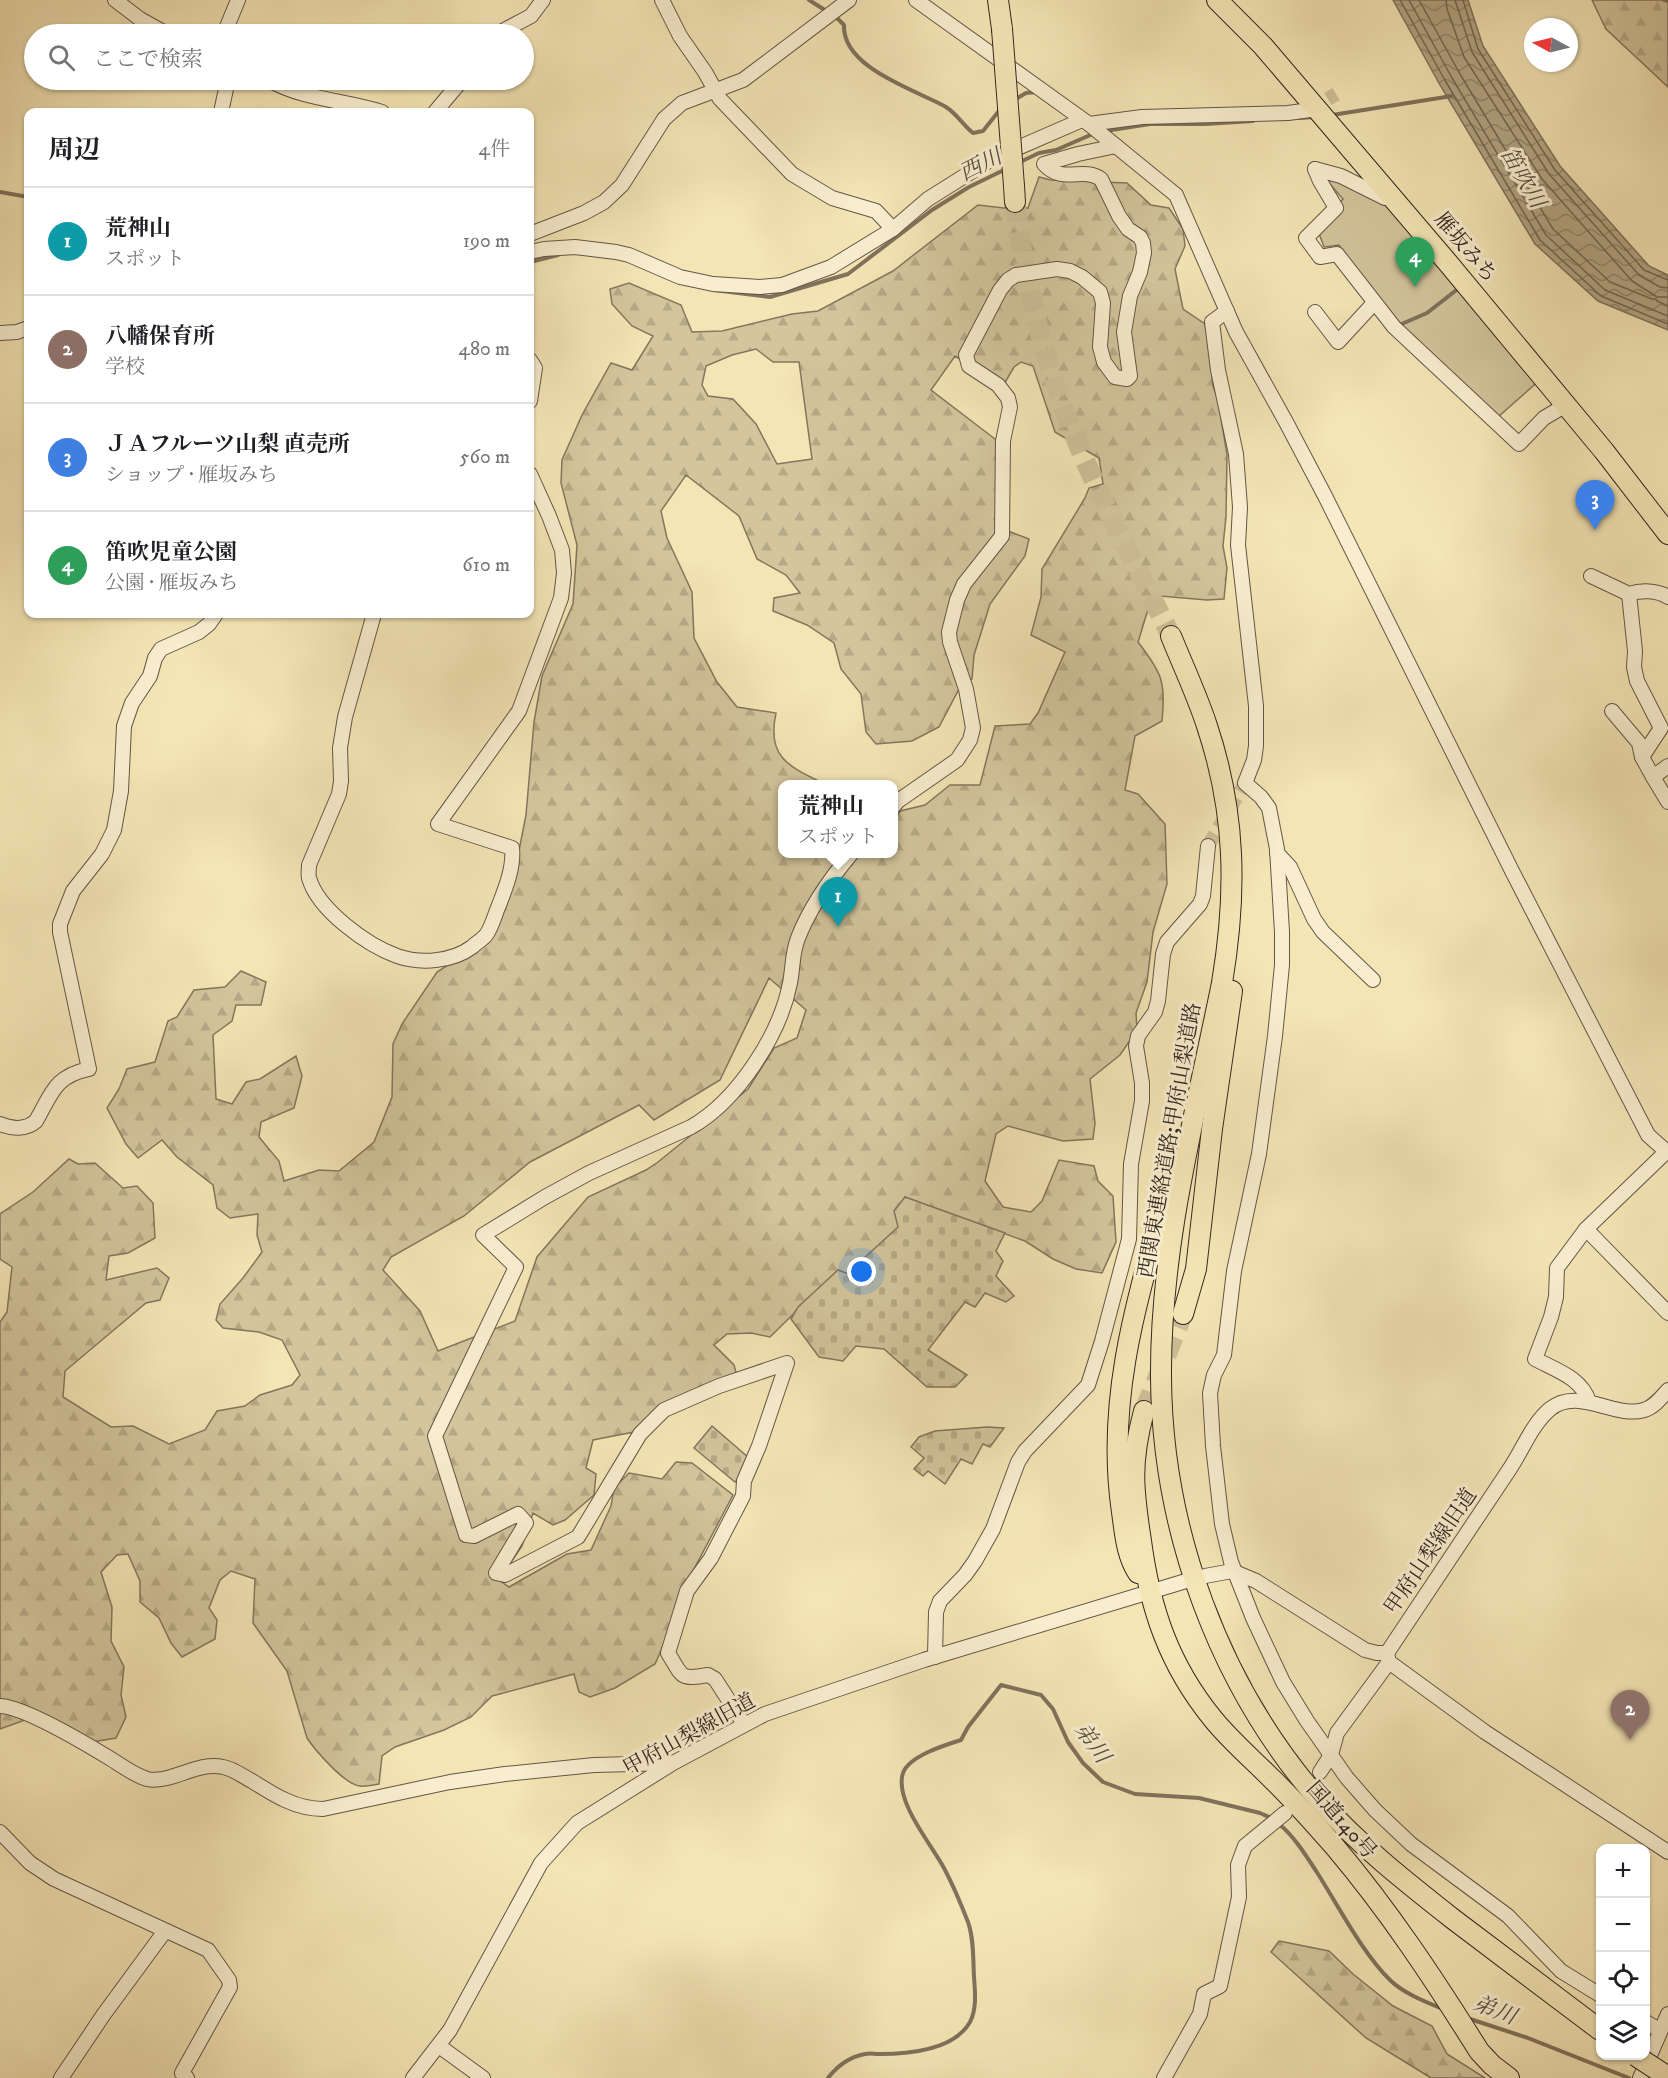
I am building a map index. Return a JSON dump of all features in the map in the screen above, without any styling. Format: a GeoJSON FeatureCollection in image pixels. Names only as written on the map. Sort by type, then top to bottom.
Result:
{"type":"FeatureCollection","features":[{"type":"Feature","properties":{"kind":"highway"},"geometry":{"type":"LineString","coordinates":[[998,0],[1015,202]]}},
{"type":"Feature","properties":{"kind":"highway","name":"雁坂みち"},"geometry":{"type":"LineString","coordinates":[[1217,0],[1263,46],[1315,113],[1386,190],[1566,405],[1668,534]]}},
{"type":"Feature","properties":{"kind":"highway","name":"西関東連絡道路;甲府山梨道路"},"geometry":{"type":"LineString","coordinates":[[1171,636],[1197,697],[1216,757],[1228,822],[1233,890],[1228,945],[1174,1226],[1163,1327],[1161,1377],[1163,1424],[1170,1475],[1192,1571],[1210,1623],[1234,1675],[1262,1724],[1292,1767],[1320,1801],[1391,1870],[1596,2027]]}},
{"type":"Feature","properties":{"kind":"highway"},"geometry":{"type":"LineString","coordinates":[[1183,1314],[1196,1269],[1212,1129],[1232,996],[1233,890]]}},
{"type":"Feature","properties":{"kind":"highway"},"geometry":{"type":"LineString","coordinates":[[1149,1590],[1130,1561],[1125,1538],[1117,1473],[1118,1401],[1136,1306],[1192,1101],[1228,945]]}},
{"type":"Feature","properties":{"kind":"highway"},"geometry":{"type":"LineString","coordinates":[[1144,1411],[1134,1455],[1133,1474],[1149,1590]]}},
{"type":"Feature","properties":{"kind":"highway","name":"国道140号"},"geometry":{"type":"LineString","coordinates":[[1149,1590],[1160,1629],[1171,1655],[1198,1700],[1220,1727],[1280,1786],[1326,1837],[1379,1901],[1433,1977],[1479,2051],[1509,2078]]}},
{"type":"Feature","properties":{"kind":"highway"},"geometry":{"type":"LineString","coordinates":[[1640,2067],[1668,2077]]}},
{"type":"Feature","properties":{"kind":"street"},"geometry":{"type":"LineString","coordinates":[[115,0],[149,24]]}},
{"type":"Feature","properties":{"kind":"street"},"geometry":{"type":"LineString","coordinates":[[228,24],[238,0]]}},
{"type":"Feature","properties":{"kind":"street"},"geometry":{"type":"LineString","coordinates":[[516,24],[531,16],[543,0]]}},
{"type":"Feature","properties":{"kind":"street"},"geometry":{"type":"LineString","coordinates":[[662,0],[680,36],[705,72],[720,99],[792,174],[831,198],[876,211],[893,229]]}},
{"type":"Feature","properties":{"kind":"street"},"geometry":{"type":"LineString","coordinates":[[534,232],[584,213],[604,202],[622,185],[664,119],[682,102],[743,80],[849,0]]}},
{"type":"Feature","properties":{"kind":"street"},"geometry":{"type":"LineString","coordinates":[[916,0],[1085,122],[1176,195],[1236,332],[1325,496],[1512,871],[1648,1135],[1667,1152],[1586,1229],[1557,1268],[1556,1297],[1535,1359],[1574,1379],[1586,1392],[1589,1402]]}},
{"type":"Feature","properties":{"kind":"street"},"geometry":{"type":"LineString","coordinates":[[222,108],[226,90]]}},
{"type":"Feature","properties":{"kind":"street"},"geometry":{"type":"LineString","coordinates":[[292,90],[363,108]]}},
{"type":"Feature","properties":{"kind":"street"},"geometry":{"type":"LineString","coordinates":[[438,108],[454,90]]}},
{"type":"Feature","properties":{"kind":"street"},"geometry":{"type":"LineString","coordinates":[[534,251],[575,247],[616,252],[629,255],[680,277],[713,284],[760,287],[782,285],[831,267],[893,229],[928,199],[990,160],[1085,122],[1142,117],[1315,113]]}},
{"type":"Feature","properties":{"kind":"street"},"geometry":{"type":"LineString","coordinates":[[898,801],[957,760],[970,740],[973,728],[966,689],[950,642],[949,632],[957,600],[964,584],[1002,536],[1003,441],[1010,406],[1008,398],[998,385],[969,366],[966,355],[1000,290],[1016,275],[1033,271],[1057,269],[1070,271],[1082,277],[1100,292],[1103,303],[1100,346],[1104,362],[1115,377],[1122,380],[1130,376],[1124,332],[1130,296],[1140,272],[1144,252],[1143,243],[1140,237],[1128,229],[1119,216],[1101,179],[1088,175],[1057,174],[1051,172],[1044,164],[1116,146]]}},
{"type":"Feature","properties":{"kind":"street"},"geometry":{"type":"LineString","coordinates":[[1386,190],[1385,198],[1341,177],[1315,169],[1336,208],[1306,238],[1320,257],[1337,254],[1394,327],[1519,444],[1544,418],[1566,405]]}},
{"type":"Feature","properties":{"kind":"street"},"geometry":{"type":"LineString","coordinates":[[1315,312],[1338,342],[1374,303]]}},
{"type":"Feature","properties":{"kind":"street"},"geometry":{"type":"LineString","coordinates":[[1227,311],[1212,322],[1218,370],[1236,454],[1240,507],[1238,545],[1257,706],[1254,760],[1245,783],[1261,797],[1269,808],[1277,854],[1282,965],[1275,1036],[1255,1175],[1234,1271],[1224,1355],[1214,1376],[1210,1393],[1213,1446],[1222,1524],[1231,1562],[1275,1667],[1307,1721],[1347,1778],[1375,1810],[1411,1844],[1508,1916],[1561,1971],[1596,1993]]}},
{"type":"Feature","properties":{"kind":"street"},"geometry":{"type":"LineString","coordinates":[[0,333],[24,329]]}},
{"type":"Feature","properties":{"kind":"street"},"geometry":{"type":"LineString","coordinates":[[373,618],[345,717],[340,748],[342,781],[339,794],[309,865],[309,878],[315,892],[352,932],[396,956],[440,960],[464,952],[486,936],[502,897],[513,861],[512,848],[438,824],[519,711],[561,598],[564,573],[562,550],[534,483]]}},
{"type":"Feature","properties":{"kind":"street"},"geometry":{"type":"LineString","coordinates":[[1591,576],[1629,594],[1640,590],[1664,594],[1668,597]]}},
{"type":"Feature","properties":{"kind":"street"},"geometry":{"type":"LineString","coordinates":[[1629,594],[1637,681],[1660,728],[1642,757]]}},
{"type":"Feature","properties":{"kind":"street"},"geometry":{"type":"LineString","coordinates":[[0,1124],[11,1129],[31,1125],[36,1121],[63,1078],[73,1072],[89,1069],[60,924],[77,885],[102,854],[114,830],[121,791],[124,726],[132,703],[150,676],[155,658],[162,649],[199,632],[210,624],[214,618]]}},
{"type":"Feature","properties":{"kind":"street"},"geometry":{"type":"LineString","coordinates":[[1612,711],[1639,743],[1642,757],[1668,802]]}},
{"type":"Feature","properties":{"kind":"street"},"geometry":{"type":"LineString","coordinates":[[1653,777],[1668,766]]}},
{"type":"Feature","properties":{"kind":"street"},"geometry":{"type":"LineString","coordinates":[[935,1657],[936,1612],[940,1600],[965,1575],[975,1561],[993,1529],[1018,1462],[1025,1451],[1088,1385],[1129,1239],[1131,1164],[1142,1101],[1142,1083],[1136,1047],[1138,1036],[1155,1012],[1163,954],[1167,942],[1200,904],[1203,896],[1208,846]]}},
{"type":"Feature","properties":{"kind":"street"},"geometry":{"type":"LineString","coordinates":[[1277,854],[1290,867],[1314,919],[1323,932],[1373,980]]}},
{"type":"Feature","properties":{"kind":"street"},"geometry":{"type":"LineString","coordinates":[[744,1724],[715,1679],[708,1675],[688,1679],[681,1675],[668,1653],[687,1591],[711,1558],[743,1496],[744,1481],[759,1446],[787,1363],[719,1386],[664,1410],[640,1434],[578,1537],[505,1575],[496,1573],[526,1523],[518,1514],[474,1536],[466,1534],[435,1436],[516,1267],[483,1235],[589,1173],[691,1128],[703,1121],[718,1107],[740,1083],[769,1041],[790,983],[792,959],[798,938],[826,883],[848,858]]}},
{"type":"Feature","properties":{"kind":"street"},"geometry":{"type":"LineString","coordinates":[[1586,1229],[1668,1313]]}},
{"type":"Feature","properties":{"kind":"street","name":"甲府山梨線旧道"},"geometry":{"type":"LineString","coordinates":[[1320,1772],[1331,1755],[1337,1733],[1388,1658],[1540,1421],[1550,1410],[1558,1404],[1572,1401],[1589,1402],[1632,1411],[1643,1410],[1655,1404],[1668,1390]]}},
{"type":"Feature","properties":{"kind":"street"},"geometry":{"type":"LineString","coordinates":[[1205,1575],[1236,1572],[1256,1581],[1365,1650],[1388,1658],[1485,1732],[1668,1852]]}},
{"type":"Feature","properties":{"kind":"street","name":"甲府山梨線旧道"},"geometry":{"type":"LineString","coordinates":[[413,2078],[439,2046],[472,1994],[516,1908],[547,1855],[578,1822],[674,1763],[765,1714],[935,1657],[983,1644],[1149,1590],[1186,1581]]}},
{"type":"Feature","properties":{"kind":"street"},"geometry":{"type":"LineString","coordinates":[[0,1706],[17,1709],[147,1779],[158,1779],[211,1766],[222,1767],[234,1770],[294,1805],[310,1809],[323,1809],[450,1782],[505,1774],[594,1765],[674,1763]]}},
{"type":"Feature","properties":{"kind":"street"},"geometry":{"type":"LineString","coordinates":[[1164,2078],[1200,2014],[1204,1994],[1220,1986],[1239,1897],[1238,1864],[1245,1845],[1285,1813]]}},
{"type":"Feature","properties":{"kind":"street"},"geometry":{"type":"LineString","coordinates":[[0,1832],[30,1863],[54,1879],[208,1950],[230,1980],[230,1987],[182,2073],[187,2078]]}},
{"type":"Feature","properties":{"kind":"street"},"geometry":{"type":"LineString","coordinates":[[61,2078],[104,2014],[165,1931]]}},
{"type":"Feature","properties":{"kind":"street"},"geometry":{"type":"LineString","coordinates":[[1640,2067],[1668,2014]]}},
{"type":"Feature","properties":{"kind":"street"},"geometry":{"type":"LineString","coordinates":[[1650,2024],[1659,2030]]}},
{"type":"Feature","properties":{"kind":"street"},"geometry":{"type":"LineString","coordinates":[[439,2046],[483,2078]]}},
{"type":"Feature","properties":{"kind":"green space"},"geometry":{"type":"Polygon","coordinates":[[[1592,0],[1668,0],[1668,87],[1606,29],[1592,0]]]}},
{"type":"Feature","properties":{"kind":"green space"},"geometry":{"type":"Polygon","coordinates":[[[1322,175],[1386,203],[1542,378],[1498,417],[1394,327],[1339,245],[1324,247],[1317,228],[1343,199],[1322,175]]]}},
{"type":"Feature","properties":{"kind":"green space"},"geometry":{"type":"Polygon","coordinates":[[[1039,177],[1051,180],[1127,183],[1151,205],[1169,208],[1183,229],[1185,246],[1175,269],[1183,309],[1205,324],[1210,348],[1213,386],[1218,400],[1227,455],[1223,546],[1227,568],[1224,599],[1160,596],[1150,603],[1138,642],[1160,678],[1163,697],[1162,721],[1135,736],[1125,790],[1138,794],[1165,824],[1167,884],[1153,932],[1147,982],[1136,1013],[1137,1030],[1120,1055],[1090,1079],[1095,1123],[1093,1139],[1063,1141],[1008,1126],[996,1134],[985,1181],[1003,1207],[1031,1212],[1042,1201],[1059,1160],[1094,1166],[1098,1181],[1113,1196],[1116,1242],[1102,1273],[1076,1269],[1053,1259],[1025,1241],[905,1197],[899,1227],[861,1261],[862,1268],[853,1276],[838,1270],[770,1337],[751,1333],[727,1334],[714,1345],[734,1365],[737,1376],[634,1432],[593,1440],[586,1468],[596,1474],[594,1495],[565,1520],[553,1525],[533,1513],[522,1546],[499,1580],[509,1587],[567,1554],[591,1550],[611,1506],[614,1488],[629,1473],[662,1479],[676,1462],[692,1463],[733,1495],[683,1590],[670,1630],[655,1664],[615,1688],[590,1697],[579,1692],[574,1674],[492,1696],[471,1717],[444,1730],[395,1747],[382,1756],[379,1784],[360,1786],[339,1774],[307,1738],[287,1671],[253,1623],[255,1579],[231,1571],[220,1580],[209,1608],[217,1620],[215,1639],[182,1657],[171,1643],[159,1618],[140,1602],[140,1581],[128,1554],[117,1555],[101,1572],[112,1607],[111,1641],[124,1667],[121,1695],[126,1717],[116,1738],[92,1742],[36,1716],[0,1729],[0,1322],[7,1312],[12,1267],[0,1259],[0,1214],[33,1192],[69,1159],[78,1164],[95,1163],[123,1188],[137,1186],[153,1203],[155,1238],[128,1253],[109,1256],[106,1280],[157,1268],[169,1278],[160,1300],[146,1303],[65,1371],[63,1397],[111,1427],[133,1426],[169,1444],[205,1430],[217,1411],[245,1406],[260,1395],[292,1385],[300,1375],[282,1340],[259,1332],[223,1328],[216,1320],[220,1304],[262,1252],[257,1235],[258,1214],[230,1218],[217,1208],[213,1185],[177,1157],[162,1140],[138,1158],[126,1144],[107,1108],[119,1089],[127,1069],[155,1062],[168,1021],[177,1017],[194,990],[225,987],[241,971],[266,982],[261,1005],[236,1005],[232,1021],[213,1035],[216,1099],[232,1104],[246,1082],[260,1079],[296,1056],[302,1076],[294,1108],[261,1122],[259,1137],[279,1161],[284,1181],[319,1170],[339,1171],[374,1142],[392,1097],[393,1044],[402,1024],[437,972],[473,949],[514,876],[526,815],[534,722],[542,676],[573,604],[577,545],[561,483],[562,460],[582,415],[611,363],[632,370],[653,336],[632,326],[612,304],[610,289],[629,283],[681,305],[692,332],[722,331],[792,314],[818,311],[893,271],[978,205],[1028,208],[1039,177]],[[756,349],[732,355],[706,366],[702,385],[708,396],[733,399],[756,424],[777,464],[812,459],[799,362],[773,362],[756,349]],[[955,356],[931,390],[999,442],[998,527],[1029,539],[1025,556],[990,604],[974,655],[972,679],[958,691],[939,727],[912,741],[876,744],[866,732],[861,694],[841,669],[834,643],[807,625],[773,611],[774,598],[800,593],[786,575],[757,559],[739,516],[686,475],[661,511],[667,538],[692,592],[694,638],[717,682],[737,707],[776,713],[774,728],[778,751],[791,766],[817,780],[778,780],[778,858],[898,858],[898,814],[900,811],[925,805],[950,785],[980,785],[995,726],[1030,724],[1038,713],[1065,652],[1031,635],[1041,597],[1042,569],[1089,488],[1103,484],[1099,458],[1055,432],[1033,366],[1021,362],[1014,367],[1003,386],[955,356]],[[769,978],[720,1080],[654,1120],[639,1105],[530,1162],[464,1216],[391,1257],[383,1270],[420,1311],[438,1351],[515,1321],[537,1257],[588,1197],[658,1162],[748,1089],[774,1048],[797,1038],[806,1010],[769,978]]]}},
{"type":"Feature","properties":{"kind":"green space"},"geometry":{"type":"Polygon","coordinates":[[[905,1197],[1005,1233],[996,1251],[1003,1261],[996,1276],[1014,1296],[1006,1302],[985,1293],[975,1307],[965,1302],[928,1350],[967,1375],[955,1387],[927,1387],[884,1349],[856,1346],[843,1361],[819,1357],[791,1319],[798,1307],[838,1270],[853,1276],[862,1268],[861,1261],[898,1227],[894,1211],[905,1197]]]}},
{"type":"Feature","properties":{"kind":"green space"},"geometry":{"type":"Polygon","coordinates":[[[712,1426],[749,1458],[742,1475],[735,1482],[694,1448],[712,1426]]]}},
{"type":"Feature","properties":{"kind":"green space"},"geometry":{"type":"Polygon","coordinates":[[[1004,1428],[990,1447],[983,1444],[972,1464],[961,1459],[945,1484],[928,1471],[923,1476],[914,1469],[924,1458],[911,1447],[919,1437],[935,1431],[1004,1428]]]}},
{"type":"Feature","properties":{"kind":"green space"},"geometry":{"type":"Polygon","coordinates":[[[1279,1941],[1329,1951],[1353,1974],[1393,2006],[1432,2026],[1447,2054],[1485,2078],[1431,2078],[1366,2038],[1271,1952],[1279,1941]]]}},
{"type":"Feature","properties":{"kind":"water","name":"笛吹川"},"geometry":{"type":"Polygon","coordinates":[[[1393,0],[1468,0],[1483,46],[1560,166],[1649,266],[1668,275],[1668,330],[1598,301],[1535,244],[1440,85],[1393,0]]]}},
{"type":"Feature","properties":{"kind":"waterway"},"geometry":{"type":"LineString","coordinates":[[809,0],[828,12]]}},
{"type":"Feature","properties":{"kind":"waterway"},"geometry":{"type":"LineString","coordinates":[[1664,0],[1668,1]]}},
{"type":"Feature","properties":{"kind":"waterway"},"geometry":{"type":"LineString","coordinates":[[835,16],[844,25],[847,40],[855,54],[867,65],[883,76],[946,107],[973,133],[983,131],[1002,107]]}},
{"type":"Feature","properties":{"kind":"waterway"},"geometry":{"type":"LineString","coordinates":[[1014,100],[1026,93],[1037,92]]}},
{"type":"Feature","properties":{"kind":"waterway","name":"西川"},"geometry":{"type":"LineString","coordinates":[[1332,115],[1452,96]]}},
{"type":"Feature","properties":{"kind":"waterway","name":"西川"},"geometry":{"type":"LineString","coordinates":[[1299,118],[1316,117]]}},
{"type":"Feature","properties":{"kind":"waterway","name":"西川"},"geometry":{"type":"LineString","coordinates":[[1105,131],[1150,124],[1253,121]]}},
{"type":"Feature","properties":{"kind":"waterway","name":"西川"},"geometry":{"type":"LineString","coordinates":[[1018,163],[1095,133]]}},
{"type":"Feature","properties":{"kind":"waterway","name":"西川"},"geometry":{"type":"LineString","coordinates":[[714,290],[770,297],[848,274],[932,210],[969,187],[1006,169]]}},
{"type":"Feature","properties":{"kind":"waterway","name":"西川"},"geometry":{"type":"LineString","coordinates":[[0,192],[24,196]]}},
{"type":"Feature","properties":{"kind":"waterway","name":"西川"},"geometry":{"type":"LineString","coordinates":[[534,261],[558,255]]}},
{"type":"Feature","properties":{"kind":"waterway"},"geometry":{"type":"LineString","coordinates":[[1397,326],[1427,313],[1459,288]]}},
{"type":"Feature","properties":{"kind":"waterway","name":"弟川"},"geometry":{"type":"LineString","coordinates":[[828,2078],[844,2062],[859,2055],[916,2051],[942,2044],[953,2039],[970,2022],[975,2006],[970,1929],[947,1874],[909,1809],[904,1796],[903,1773],[912,1761],[920,1756],[961,1740],[968,1727],[1001,1685],[1041,1695],[1053,1709],[1068,1742],[1083,1763],[1103,1782],[1135,1794],[1199,1798],[1260,1813],[1273,1819]]}},
{"type":"Feature","properties":{"kind":"waterway","name":"弟川"},"geometry":{"type":"LineString","coordinates":[[1279,1824],[1305,1854],[1361,1944],[1381,1970],[1403,1990],[1443,2009]]}},
{"type":"Feature","properties":{"kind":"waterway","name":"弟川"},"geometry":{"type":"LineString","coordinates":[[1467,2018],[1528,2038],[1629,2078]]}},
{"type":"Feature","properties":{"kind":"tunnel"},"geometry":{"type":"LineString","coordinates":[[1310,110],[1336,94]]}},
{"type":"Feature","properties":{"kind":"tunnel"},"geometry":{"type":"LineString","coordinates":[[1015,202],[1034,310],[1057,388],[1077,443],[1171,636]]}},
{"type":"Feature","properties":{"kind":"tunnel"},"geometry":{"type":"LineString","coordinates":[[1208,846],[1245,783]]}},
{"type":"Feature","properties":{"kind":"tunnel"},"geometry":{"type":"LineString","coordinates":[[1144,1411],[1183,1314]]}},
{"type":"Feature","properties":{"kind":"place","name":"笛吹児童公園"},"geometry":{"type":"Point","coordinates":[1415,287]}},
{"type":"Feature","properties":{"kind":"place","name":"ＪＡフルーツ山梨 直売所"},"geometry":{"type":"Point","coordinates":[1595,530]}},
{"type":"Feature","properties":{"kind":"place","name":"荒神山"},"geometry":{"type":"Point","coordinates":[838,927]}},
{"type":"Feature","properties":{"kind":"place","name":"八幡保育所"},"geometry":{"type":"Point","coordinates":[1630,1740]}}]}
